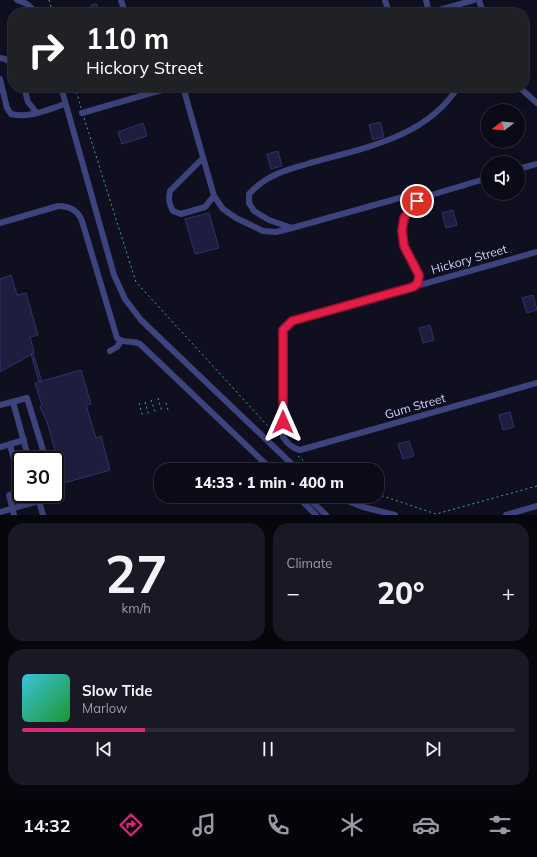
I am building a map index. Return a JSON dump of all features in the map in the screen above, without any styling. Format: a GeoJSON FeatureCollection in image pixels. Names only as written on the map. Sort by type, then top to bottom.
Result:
{"type":"FeatureCollection","features":[{"type":"Feature","properties":{"kind":"street"},"geometry":{"type":"LineString","coordinates":[[17,0],[27,4],[31,8]]}},
{"type":"Feature","properties":{"kind":"street"},"geometry":{"type":"LineString","coordinates":[[446,8],[470,1]]}},
{"type":"Feature","properties":{"kind":"street"},"geometry":{"type":"LineString","coordinates":[[0,79],[7,108],[11,114],[17,116],[65,104]]}},
{"type":"Feature","properties":{"kind":"street"},"geometry":{"type":"LineString","coordinates":[[25,92],[28,102],[36,112]]}},
{"type":"Feature","properties":{"kind":"street"},"geometry":{"type":"LineString","coordinates":[[61,92],[114,275],[128,305],[141,320],[291,463]]}},
{"type":"Feature","properties":{"kind":"street"},"geometry":{"type":"LineString","coordinates":[[82,113],[156,92]]}},
{"type":"Feature","properties":{"kind":"street"},"geometry":{"type":"LineString","coordinates":[[184,92],[214,196],[223,209],[236,218],[263,231],[276,232],[403,198],[417,201]]}},
{"type":"Feature","properties":{"kind":"street"},"geometry":{"type":"LineString","coordinates":[[292,228],[269,220],[254,211],[249,203],[249,194],[257,185],[278,173],[382,143],[400,136],[418,126],[437,112],[455,92]]}},
{"type":"Feature","properties":{"kind":"street"},"geometry":{"type":"LineString","coordinates":[[525,92],[537,103]]}},
{"type":"Feature","properties":{"kind":"street"},"geometry":{"type":"LineString","coordinates":[[203,158],[170,191],[168,197],[170,205],[174,211],[181,214],[205,207],[214,196]]}},
{"type":"Feature","properties":{"kind":"street"},"geometry":{"type":"LineString","coordinates":[[525,167],[537,164]]}},
{"type":"Feature","properties":{"kind":"street"},"geometry":{"type":"LineString","coordinates":[[413,287],[418,283],[419,275],[404,246],[402,230],[404,218],[412,206],[421,198],[481,180]]}},
{"type":"Feature","properties":{"kind":"street"},"geometry":{"type":"LineString","coordinates":[[0,223],[58,206],[66,207],[76,212],[82,221],[116,335],[121,341]]}},
{"type":"Feature","properties":{"kind":"street","name":"Hickory Street"},"geometry":{"type":"LineString","coordinates":[[298,452],[288,444],[283,437],[283,330],[292,321],[537,252]]}},
{"type":"Feature","properties":{"kind":"street"},"geometry":{"type":"LineString","coordinates":[[110,351],[117,347],[121,341]]}},
{"type":"Feature","properties":{"kind":"street"},"geometry":{"type":"LineString","coordinates":[[121,341],[133,341],[140,344],[265,463]]}},
{"type":"Feature","properties":{"kind":"street","name":"Gum Street"},"geometry":{"type":"LineString","coordinates":[[298,452],[537,383]]}},
{"type":"Feature","properties":{"kind":"street"},"geometry":{"type":"LineString","coordinates":[[0,405],[27,398],[43,451]]}},
{"type":"Feature","properties":{"kind":"street"},"geometry":{"type":"LineString","coordinates":[[13,402],[27,451]]}},
{"type":"Feature","properties":{"kind":"street"},"geometry":{"type":"LineString","coordinates":[[0,447],[24,440]]}},
{"type":"Feature","properties":{"kind":"street"},"geometry":{"type":"LineString","coordinates":[[10,444],[12,451]]}},
{"type":"Feature","properties":{"kind":"street"},"geometry":{"type":"LineString","coordinates":[[12,494],[9,495],[13,512]]}},
{"type":"Feature","properties":{"kind":"street"},"geometry":{"type":"LineString","coordinates":[[0,512],[13,512],[34,503]]}},
{"type":"Feature","properties":{"kind":"street"},"geometry":{"type":"LineString","coordinates":[[40,503],[43,515]]}},
{"type":"Feature","properties":{"kind":"street"},"geometry":{"type":"LineString","coordinates":[[304,503],[316,515]]}},
{"type":"Feature","properties":{"kind":"street"},"geometry":{"type":"LineString","coordinates":[[313,503],[326,515]]}},
{"type":"Feature","properties":{"kind":"street"},"geometry":{"type":"LineString","coordinates":[[351,503],[363,508],[396,515]]}},
{"type":"Feature","properties":{"kind":"street"},"geometry":{"type":"LineString","coordinates":[[506,515],[537,506]]}},
{"type":"Feature","properties":{"kind":"path"},"geometry":{"type":"LineString","coordinates":[[76,92],[136,282],[279,438]]}},
{"type":"Feature","properties":{"kind":"path"},"geometry":{"type":"LineString","coordinates":[[158,398],[162,412]]}},
{"type":"Feature","properties":{"kind":"path"},"geometry":{"type":"LineString","coordinates":[[151,400],[156,414]]}},
{"type":"Feature","properties":{"kind":"path"},"geometry":{"type":"LineString","coordinates":[[145,402],[149,416]]}},
{"type":"Feature","properties":{"kind":"path"},"geometry":{"type":"LineString","coordinates":[[139,403],[143,417]]}},
{"type":"Feature","properties":{"kind":"path"},"geometry":{"type":"LineString","coordinates":[[166,403],[168,410]]}},
{"type":"Feature","properties":{"kind":"path"},"geometry":{"type":"LineString","coordinates":[[298,452],[308,463]]}},
{"type":"Feature","properties":{"kind":"path"},"geometry":{"type":"LineString","coordinates":[[384,496],[436,514],[537,486]]}},
{"type":"Feature","properties":{"kind":"building"},"geometry":{"type":"Polygon","coordinates":[[[97,4],[98,8],[92,8],[91,5],[97,4]]]}},
{"type":"Feature","properties":{"kind":"building"},"geometry":{"type":"Polygon","coordinates":[[[380,122],[384,137],[373,140],[369,125],[380,122]]]}},
{"type":"Feature","properties":{"kind":"building"},"geometry":{"type":"Polygon","coordinates":[[[143,123],[147,136],[122,144],[118,132],[143,123]]]}},
{"type":"Feature","properties":{"kind":"building"},"geometry":{"type":"Polygon","coordinates":[[[278,151],[282,166],[271,169],[267,154],[278,151]]]}},
{"type":"Feature","properties":{"kind":"building"},"geometry":{"type":"Polygon","coordinates":[[[453,210],[457,225],[446,228],[442,213],[453,210]]]}},
{"type":"Feature","properties":{"kind":"building"},"geometry":{"type":"Polygon","coordinates":[[[209,213],[219,248],[195,254],[185,219],[209,213]]]}},
{"type":"Feature","properties":{"kind":"building"},"geometry":{"type":"Polygon","coordinates":[[[11,275],[17,295],[26,293],[38,335],[30,337],[34,353],[0,372],[0,279],[11,275]]]}},
{"type":"Feature","properties":{"kind":"building"},"geometry":{"type":"Polygon","coordinates":[[[533,295],[537,310],[527,313],[522,298],[533,295]]]}},
{"type":"Feature","properties":{"kind":"building"},"geometry":{"type":"Polygon","coordinates":[[[430,325],[434,340],[423,343],[419,328],[430,325]]]}},
{"type":"Feature","properties":{"kind":"building"},"geometry":{"type":"Polygon","coordinates":[[[33,353],[42,382],[39,382],[31,354],[33,353]]]}},
{"type":"Feature","properties":{"kind":"building"},"geometry":{"type":"Polygon","coordinates":[[[81,370],[91,404],[86,405],[96,438],[101,436],[110,470],[64,483],[64,451],[55,451],[47,422],[40,407],[42,405],[35,383],[81,370]]]}},
{"type":"Feature","properties":{"kind":"building"},"geometry":{"type":"Polygon","coordinates":[[[510,412],[514,427],[503,430],[499,415],[510,412]]]}},
{"type":"Feature","properties":{"kind":"building"},"geometry":{"type":"Polygon","coordinates":[[[409,441],[414,456],[403,459],[398,444],[409,441]]]}},
{"type":"Feature","properties":{"kind":"route"},"geometry":{"type":"LineString","coordinates":[[283,422],[283,330],[292,321],[413,287],[418,283],[419,275],[404,246],[402,230],[404,218],[417,201]]}}]}
